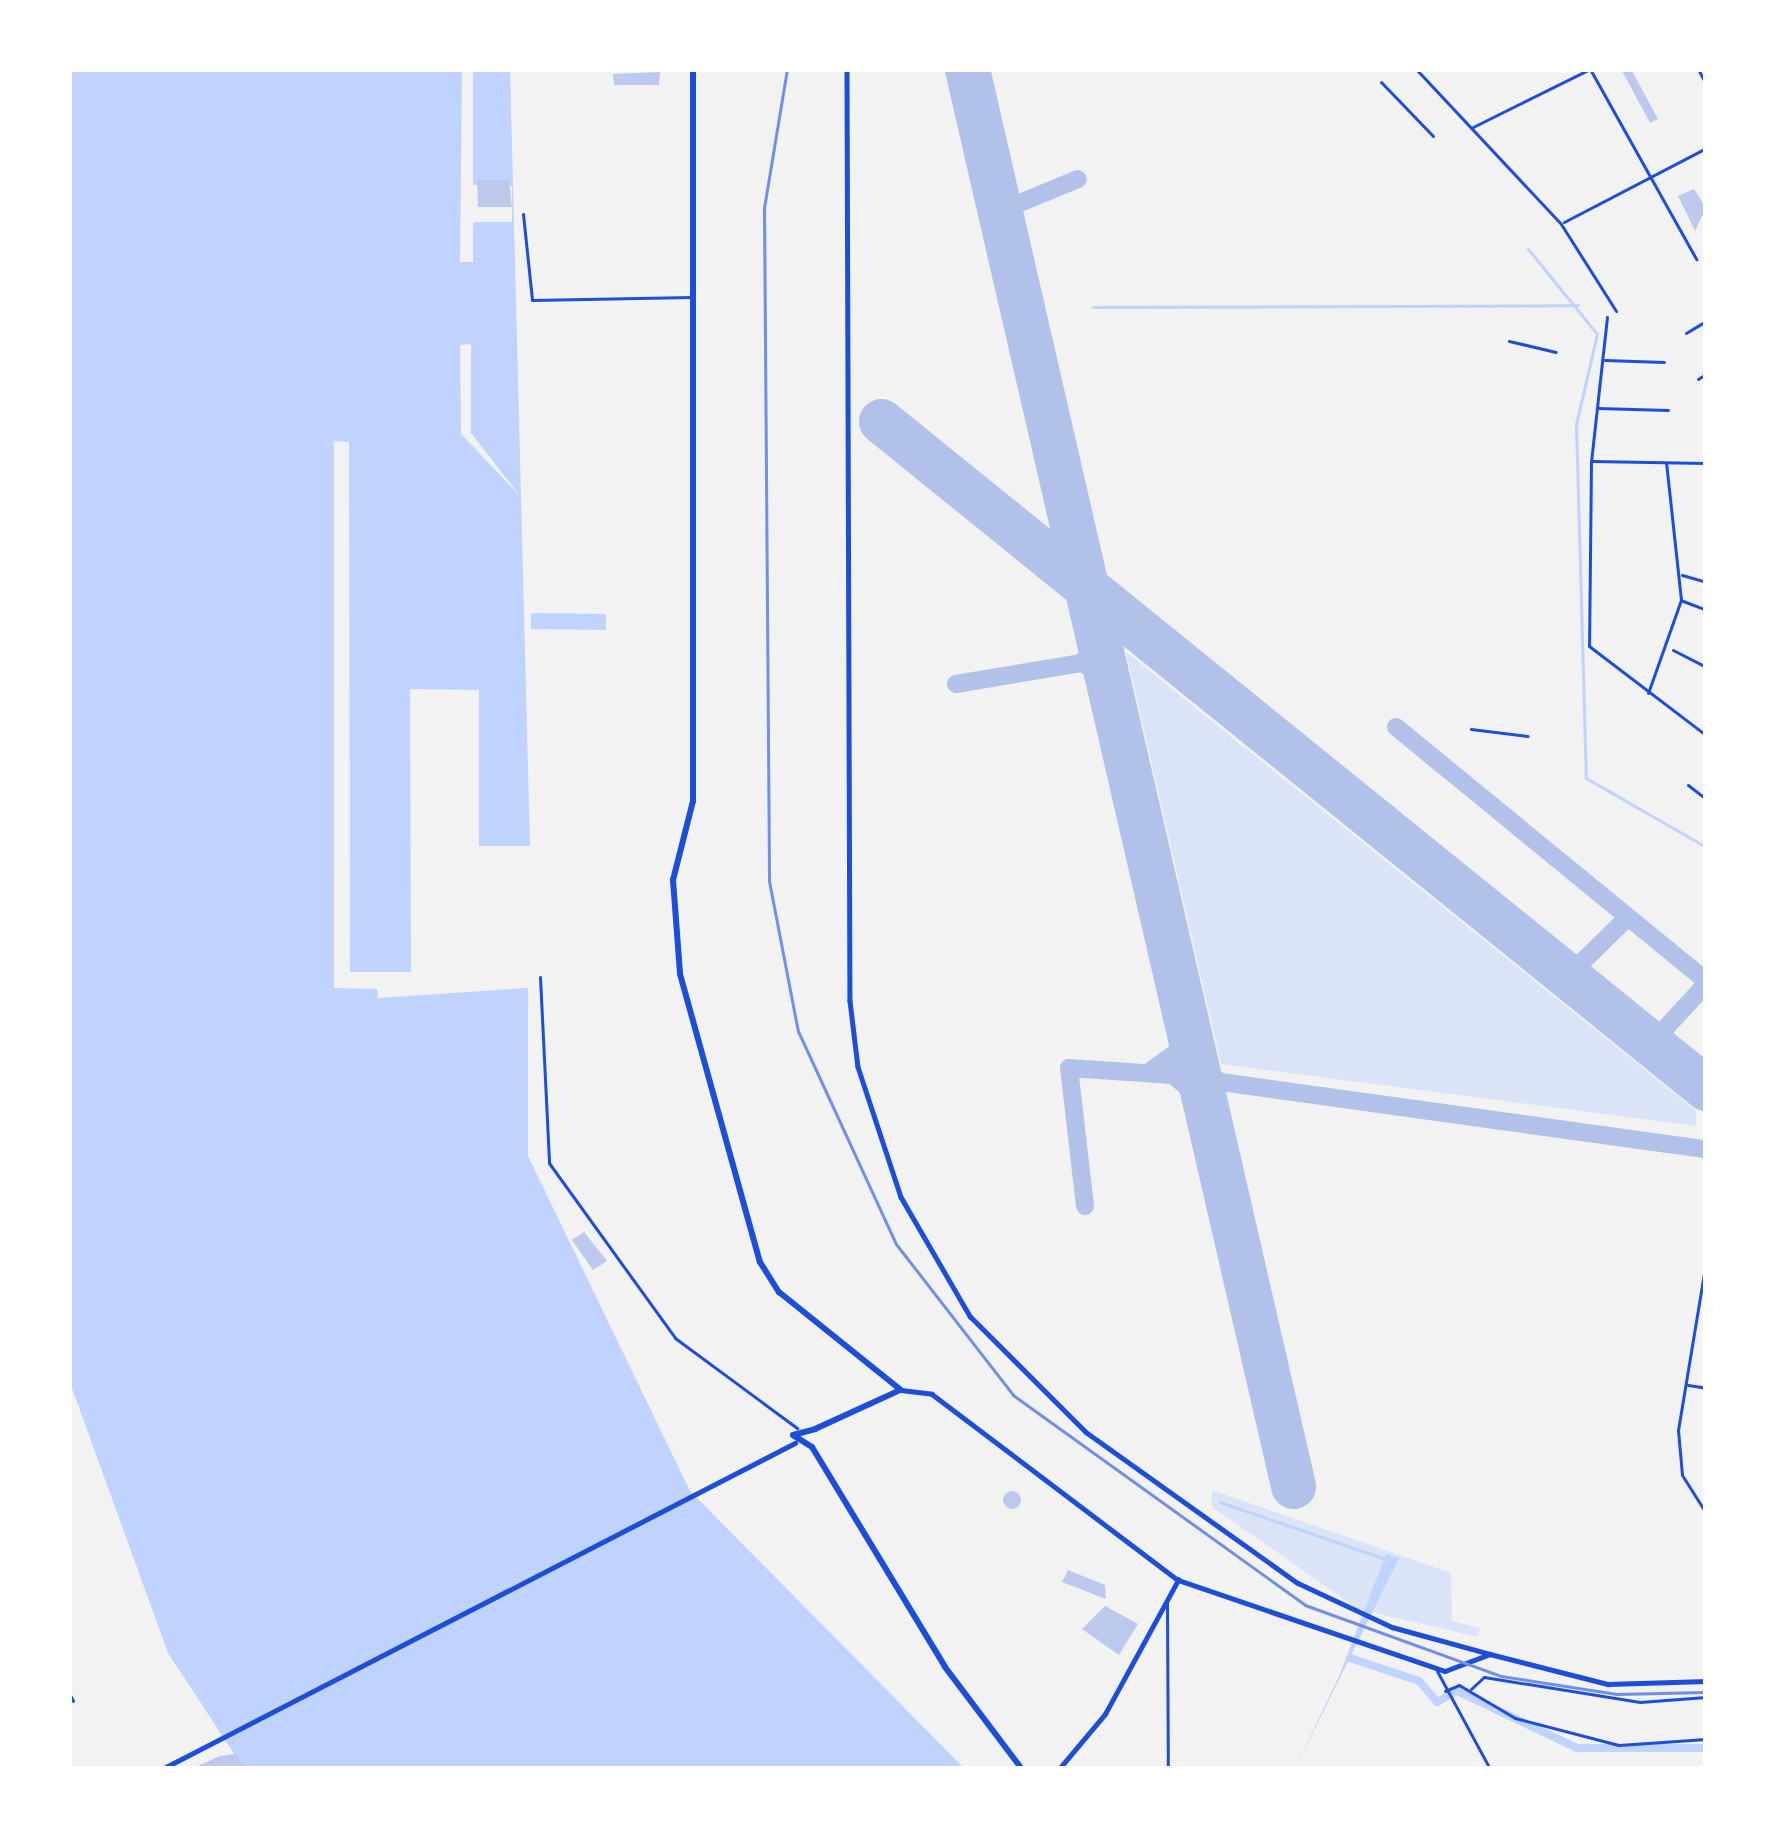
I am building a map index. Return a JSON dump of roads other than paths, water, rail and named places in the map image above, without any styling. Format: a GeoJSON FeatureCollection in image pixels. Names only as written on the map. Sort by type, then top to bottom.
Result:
{"type":"FeatureCollection","features":[{"type":"Feature","properties":{"kind":"highway"},"geometry":{"type":"LineString","coordinates":[[694,69],[693,801],[671,909],[684,995],[760,1262],[778,1292],[901,1390],[815,1429],[797,1428],[795,1443],[812,1448],[1022,1769]]}},
{"type":"Feature","properties":{"kind":"highway"},"geometry":{"type":"LineString","coordinates":[[812,1448],[815,1429]]}},
{"type":"Feature","properties":{"kind":"street"},"geometry":{"type":"LineString","coordinates":[[847,69],[849,988],[874,1120],[933,1254],[1020,1376],[1298,1583],[1375,1620],[1608,1684],[1706,1681]]}},
{"type":"Feature","properties":{"kind":"street"},"geometry":{"type":"LineString","coordinates":[[1417,69],[1561,224],[1616,311]]}},
{"type":"Feature","properties":{"kind":"street"},"geometry":{"type":"LineString","coordinates":[[1472,128],[1590,69],[1696,259]]}},
{"type":"Feature","properties":{"kind":"street"},"geometry":{"type":"LineString","coordinates":[[1698,69],[1706,84]]}},
{"type":"Feature","properties":{"kind":"street"},"geometry":{"type":"LineString","coordinates":[[1381,82],[1433,136]]}},
{"type":"Feature","properties":{"kind":"street"},"geometry":{"type":"LineString","coordinates":[[1561,224],[1706,148]]}},
{"type":"Feature","properties":{"kind":"street"},"geometry":{"type":"LineString","coordinates":[[523,214],[532,300],[694,297]]}},
{"type":"Feature","properties":{"kind":"street"},"geometry":{"type":"LineString","coordinates":[[1607,317],[1591,461],[1589,646],[1706,735]]}},
{"type":"Feature","properties":{"kind":"street"},"geometry":{"type":"LineString","coordinates":[[1686,333],[1706,321]]}},
{"type":"Feature","properties":{"kind":"street"},"geometry":{"type":"LineString","coordinates":[[1509,341],[1556,352]]}},
{"type":"Feature","properties":{"kind":"street"},"geometry":{"type":"LineString","coordinates":[[1603,360],[1664,362]]}},
{"type":"Feature","properties":{"kind":"street"},"geometry":{"type":"LineString","coordinates":[[1698,379],[1706,374]]}},
{"type":"Feature","properties":{"kind":"street"},"geometry":{"type":"LineString","coordinates":[[1597,407],[1667,410]]}},
{"type":"Feature","properties":{"kind":"street"},"geometry":{"type":"LineString","coordinates":[[1591,461],[1706,464]]}},
{"type":"Feature","properties":{"kind":"street"},"geometry":{"type":"LineString","coordinates":[[1648,693],[1672,650],[1682,600],[1666,463]]}},
{"type":"Feature","properties":{"kind":"street"},"geometry":{"type":"LineString","coordinates":[[1681,574],[1706,582]]}},
{"type":"Feature","properties":{"kind":"street"},"geometry":{"type":"LineString","coordinates":[[1682,600],[1706,610]]}},
{"type":"Feature","properties":{"kind":"street"},"geometry":{"type":"LineString","coordinates":[[1672,650],[1706,667]]}},
{"type":"Feature","properties":{"kind":"street"},"geometry":{"type":"LineString","coordinates":[[1471,729],[1528,736]]}},
{"type":"Feature","properties":{"kind":"street"},"geometry":{"type":"LineString","coordinates":[[1688,785],[1706,799]]}},
{"type":"Feature","properties":{"kind":"street"},"geometry":{"type":"LineString","coordinates":[[540,977],[549,1163],[675,1338],[797,1428]]}},
{"type":"Feature","properties":{"kind":"street"},"geometry":{"type":"LineString","coordinates":[[1706,1262],[1686,1384],[1680,1464],[1706,1513]]}},
{"type":"Feature","properties":{"kind":"street"},"geometry":{"type":"LineString","coordinates":[[1686,1384],[1706,1388]]}},
{"type":"Feature","properties":{"kind":"street"},"geometry":{"type":"LineString","coordinates":[[901,1390],[932,1394],[1178,1580],[1436,1669],[1490,1654]]}},
{"type":"Feature","properties":{"kind":"street"},"geometry":{"type":"LineString","coordinates":[[163,1769],[795,1443]]}},
{"type":"Feature","properties":{"kind":"street"},"geometry":{"type":"LineString","coordinates":[[1059,1769],[1178,1580]]}},
{"type":"Feature","properties":{"kind":"street"},"geometry":{"type":"LineString","coordinates":[[1167,1604],[1168,1769]]}},
{"type":"Feature","properties":{"kind":"street"},"geometry":{"type":"LineString","coordinates":[[1436,1669],[1490,1769]]}},
{"type":"Feature","properties":{"kind":"street"},"geometry":{"type":"LineString","coordinates":[[1470,1690],[1484,1676],[1640,1702],[1706,1697]]}},
{"type":"Feature","properties":{"kind":"street"},"geometry":{"type":"LineString","coordinates":[[1445,1691],[1470,1690],[1580,1737],[1706,1739]]}},
{"type":"Feature","properties":{"kind":"street"},"geometry":{"type":"LineString","coordinates":[[69,1694],[73,1701]]}},
{"type":"Feature","properties":{"kind":"water"},"geometry":{"type":"Polygon","coordinates":[[[69,69],[510,69],[530,846],[479,846],[479,690],[410,689],[411,972],[350,972],[349,442],[334,441],[334,988],[377,989],[378,998],[528,988],[528,1156],[690,1491],[965,1769],[244,1769],[168,1653],[69,1380],[69,69]]]}},
{"type":"Feature","properties":{"kind":"water"},"geometry":{"type":"Polygon","coordinates":[[[531,613],[606,614],[606,630],[531,629],[531,613]]]}},
{"type":"Feature","properties":{"kind":"water"},"geometry":{"type":"Polygon","coordinates":[[[1386,1554],[1399,1558],[1295,1769],[1340,1674],[1386,1554]]]}},
{"type":"Feature","properties":{"kind":"waterway"},"geometry":{"type":"LineString","coordinates":[[1528,249],[1597,334],[1576,424],[1586,778],[1706,847]]}},
{"type":"Feature","properties":{"kind":"waterway"},"geometry":{"type":"LineString","coordinates":[[1093,307],[1578,305]]}},
{"type":"Feature","properties":{"kind":"waterway"},"geometry":{"type":"LineString","coordinates":[[1220,1502],[1383,1558]]}},
{"type":"Feature","properties":{"kind":"waterway"},"geometry":{"type":"LineString","coordinates":[[1350,1658],[1419,1681],[1437,1702],[1457,1691],[1577,1748],[1706,1748]]}},
{"type":"Feature","properties":{"kind":"railway"},"geometry":{"type":"LineString","coordinates":[[787,69],[764,208],[769,881],[798,1031],[896,1244],[1013,1395],[1305,1605],[1501,1676],[1617,1694],[1706,1692]]}}]}
